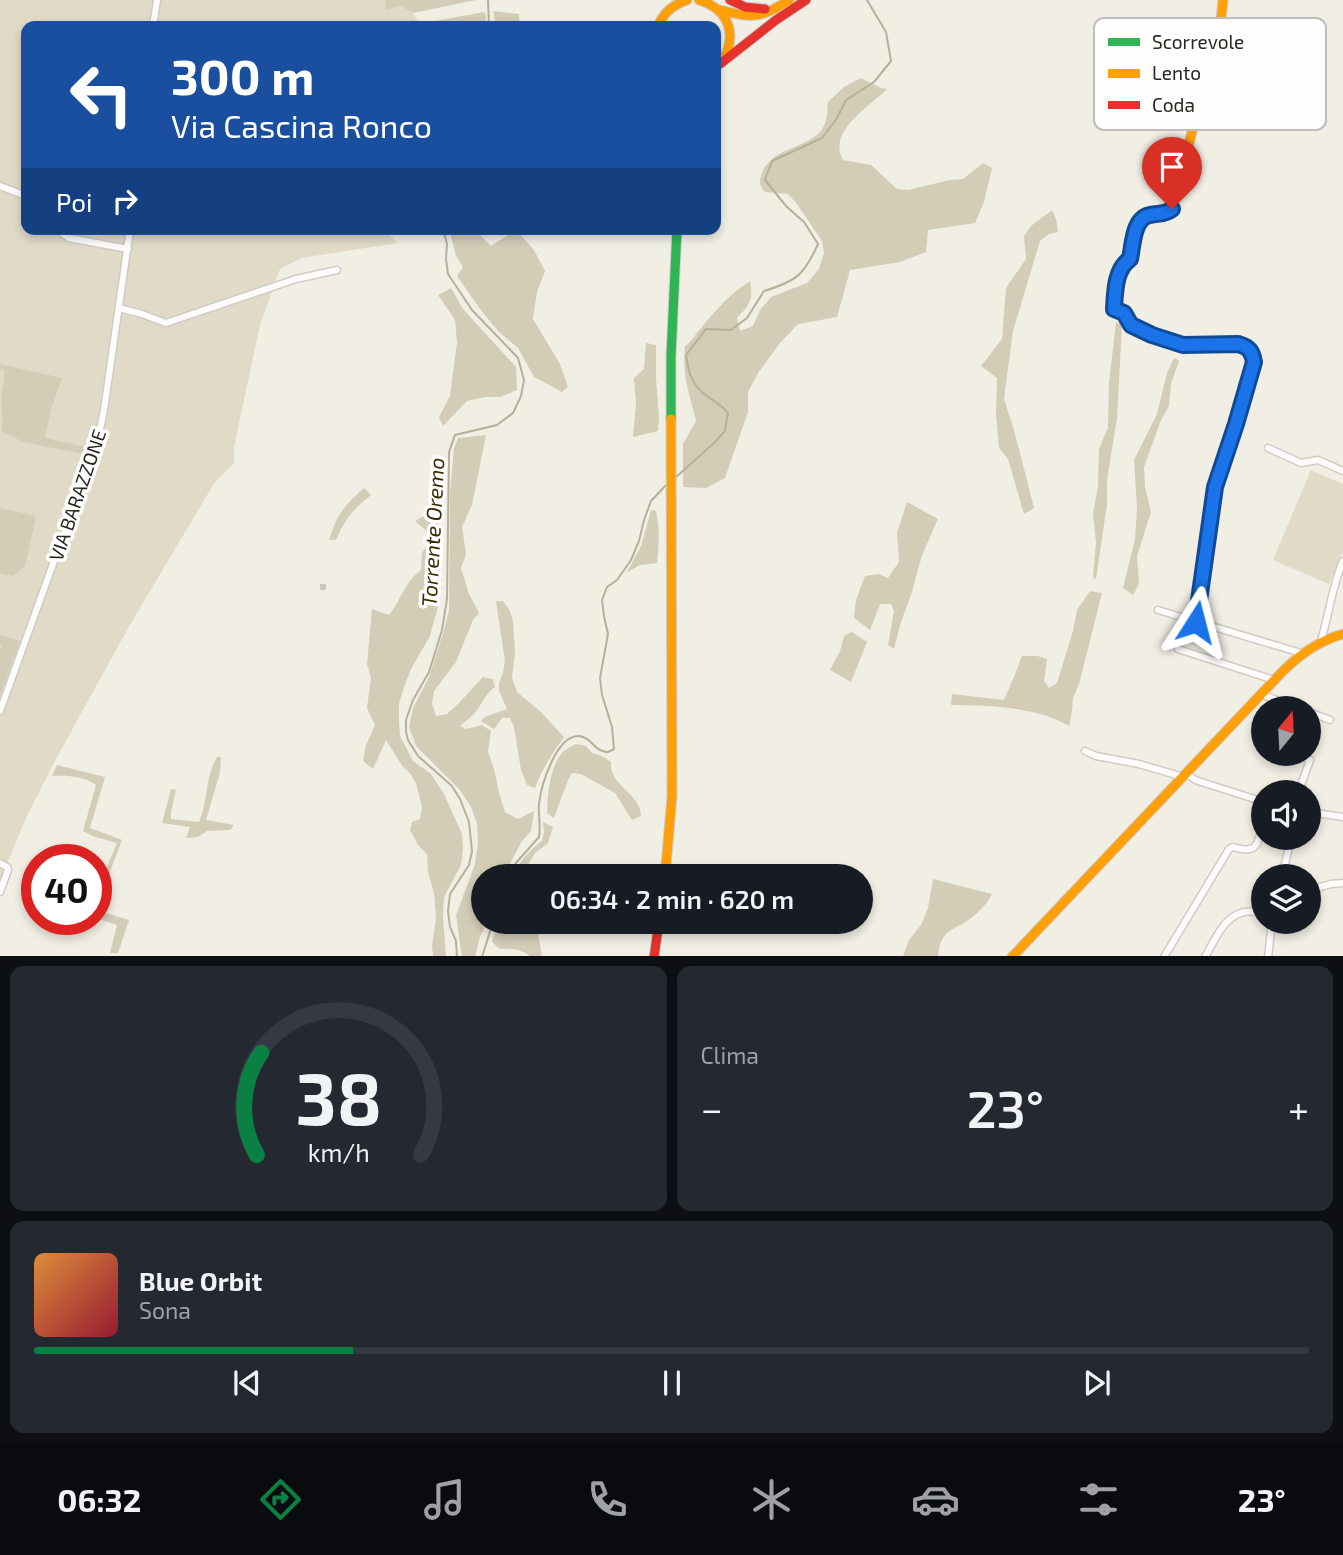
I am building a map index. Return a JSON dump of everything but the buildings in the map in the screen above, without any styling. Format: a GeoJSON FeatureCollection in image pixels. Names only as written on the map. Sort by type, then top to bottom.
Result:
{"type":"FeatureCollection","features":[{"type":"Feature","properties":{"kind":"main road"},"geometry":{"type":"LineString","coordinates":[[660,21],[673,4],[687,0]]}},
{"type":"Feature","properties":{"kind":"main road"},"geometry":{"type":"LineString","coordinates":[[699,0],[747,17],[769,13],[786,2]]}},
{"type":"Feature","properties":{"kind":"main road"},"geometry":{"type":"LineString","coordinates":[[730,0],[754,9],[786,2]]}},
{"type":"Feature","properties":{"kind":"main road"},"geometry":{"type":"LineString","coordinates":[[721,63],[806,0]]}},
{"type":"Feature","properties":{"kind":"main road"},"geometry":{"type":"LineString","coordinates":[[1221,18],[1223,0]]}},
{"type":"Feature","properties":{"kind":"main road"},"geometry":{"type":"LineString","coordinates":[[715,5],[730,27],[730,47],[721,60]]}},
{"type":"Feature","properties":{"kind":"main road"},"geometry":{"type":"LineString","coordinates":[[1192,130],[1172,209],[1167,213],[1146,215],[1138,223],[1130,259],[1122,265],[1115,291],[1114,309],[1124,313],[1131,325],[1152,335],[1183,345],[1238,344],[1249,348],[1253,354],[1254,362],[1215,487],[1196,622]]}},
{"type":"Feature","properties":{"kind":"main road"},"geometry":{"type":"LineString","coordinates":[[666,864],[672,796],[671,356],[677,235]]}},
{"type":"Feature","properties":{"kind":"main road"},"geometry":{"type":"LineString","coordinates":[[1013,956],[1301,653],[1321,641],[1343,634]]}},
{"type":"Feature","properties":{"kind":"main road"},"geometry":{"type":"LineString","coordinates":[[653,956],[657,934]]}},
{"type":"Feature","properties":{"kind":"street"},"geometry":{"type":"LineString","coordinates":[[154,21],[157,0]]}},
{"type":"Feature","properties":{"kind":"street"},"geometry":{"type":"LineString","coordinates":[[0,186],[21,195]]}},
{"type":"Feature","properties":{"kind":"street"},"geometry":{"type":"LineString","coordinates":[[64,235],[128,249]]}},
{"type":"Feature","properties":{"kind":"street","name":"VIA BARAZZONE"},"geometry":{"type":"LineString","coordinates":[[0,711],[98,439],[129,235]]}},
{"type":"Feature","properties":{"kind":"street"},"geometry":{"type":"LineString","coordinates":[[119,307],[166,323],[296,279],[337,271]]}},
{"type":"Feature","properties":{"kind":"street"},"geometry":{"type":"LineString","coordinates":[[1268,449],[1301,463],[1318,460],[1343,471]]}},
{"type":"Feature","properties":{"kind":"street"},"geometry":{"type":"LineString","coordinates":[[1321,641],[1343,561]]}},
{"type":"Feature","properties":{"kind":"street"},"geometry":{"type":"LineString","coordinates":[[1158,610],[1301,653]]}},
{"type":"Feature","properties":{"kind":"street"},"geometry":{"type":"LineString","coordinates":[[1329,614],[1332,637]]}},
{"type":"Feature","properties":{"kind":"street"},"geometry":{"type":"LineString","coordinates":[[1178,649],[1274,680]]}},
{"type":"Feature","properties":{"kind":"street"},"geometry":{"type":"LineString","coordinates":[[1261,694],[1266,696]]}},
{"type":"Feature","properties":{"kind":"street"},"geometry":{"type":"LineString","coordinates":[[1321,717],[1330,720]]}},
{"type":"Feature","properties":{"kind":"street"},"geometry":{"type":"LineString","coordinates":[[1085,751],[1096,756],[1184,775],[1251,798]]}},
{"type":"Feature","properties":{"kind":"street"},"geometry":{"type":"LineString","coordinates":[[1321,814],[1343,817]]}},
{"type":"Feature","properties":{"kind":"street"},"geometry":{"type":"LineString","coordinates":[[1165,956],[1228,849],[1233,847],[1245,851],[1251,850]]}},
{"type":"Feature","properties":{"kind":"street"},"geometry":{"type":"LineString","coordinates":[[0,892],[8,870],[1,863]]}},
{"type":"Feature","properties":{"kind":"street"},"geometry":{"type":"LineString","coordinates":[[1321,887],[1343,883]]}},
{"type":"Feature","properties":{"kind":"street"},"geometry":{"type":"LineString","coordinates":[[1206,956],[1226,923],[1234,916],[1251,912]]}},
{"type":"Feature","properties":{"kind":"street"},"geometry":{"type":"LineString","coordinates":[[1268,956],[1271,934]]}},
{"type":"Feature","properties":{"kind":"shaded area"},"geometry":{"type":"Polygon","coordinates":[[[0,0],[398,0],[401,6],[413,13],[417,21],[21,21],[21,235],[389,235],[398,243],[301,258],[280,269],[260,325],[234,447],[234,463],[215,482],[131,623],[57,757],[28,814],[0,879],[0,0]]]}},
{"type":"Feature","properties":{"kind":"shaded area"},"geometry":{"type":"Polygon","coordinates":[[[386,0],[476,0],[413,13],[401,6],[385,10],[386,0]]]}},
{"type":"Feature","properties":{"kind":"shaded area"},"geometry":{"type":"Polygon","coordinates":[[[493,11],[519,14],[520,21],[495,21],[493,11]]]}},
{"type":"Feature","properties":{"kind":"shaded area"},"geometry":{"type":"Polygon","coordinates":[[[484,12],[486,16],[486,21],[435,21],[484,12]]]}},
{"type":"Feature","properties":{"kind":"shaded area"},"geometry":{"type":"Polygon","coordinates":[[[861,78],[887,89],[852,120],[845,130],[840,149],[843,160],[871,165],[897,189],[908,190],[963,179],[983,163],[992,168],[984,202],[975,223],[928,230],[926,252],[900,262],[850,270],[837,317],[798,324],[758,373],[748,392],[748,412],[725,478],[706,488],[683,487],[683,444],[696,421],[685,375],[685,346],[725,301],[750,281],[750,302],[737,318],[740,331],[753,326],[760,310],[771,297],[807,283],[819,269],[824,253],[822,241],[788,194],[765,192],[760,178],[773,158],[819,133],[826,122],[828,102],[844,87],[861,78]]]}},
{"type":"Feature","properties":{"kind":"shaded area"},"geometry":{"type":"Polygon","coordinates":[[[1052,210],[1058,232],[1049,234],[1040,241],[1013,331],[1004,399],[1034,508],[1024,514],[1008,459],[999,448],[997,378],[981,366],[1002,339],[1006,288],[1026,259],[1024,236],[1031,226],[1052,210]]]}},
{"type":"Feature","properties":{"kind":"shaded area"},"geometry":{"type":"Polygon","coordinates":[[[451,235],[480,235],[491,246],[508,235],[520,235],[534,250],[545,271],[537,292],[533,319],[560,364],[568,387],[562,392],[534,377],[518,348],[498,331],[480,309],[457,276],[463,267],[456,256],[451,235]]]}},
{"type":"Feature","properties":{"kind":"shaded area"},"geometry":{"type":"Polygon","coordinates":[[[451,288],[463,309],[516,367],[517,390],[500,397],[467,401],[443,426],[439,417],[450,396],[457,343],[455,320],[438,295],[451,288]]]}},
{"type":"Feature","properties":{"kind":"shaded area"},"geometry":{"type":"Polygon","coordinates":[[[1116,322],[1122,325],[1117,418],[1096,579],[1093,578],[1096,542],[1093,514],[1098,486],[1099,449],[1108,428],[1109,383],[1116,322]]]}},
{"type":"Feature","properties":{"kind":"shaded area"},"geometry":{"type":"Polygon","coordinates":[[[646,343],[656,345],[658,431],[633,437],[636,403],[634,378],[644,369],[646,343]]]}},
{"type":"Feature","properties":{"kind":"shaded area"},"geometry":{"type":"Polygon","coordinates":[[[1174,358],[1179,361],[1171,384],[1169,406],[1144,467],[1151,512],[1137,556],[1139,584],[1133,595],[1123,588],[1135,539],[1137,507],[1134,460],[1157,414],[1167,373],[1174,358]]]}},
{"type":"Feature","properties":{"kind":"shaded area"},"geometry":{"type":"Polygon","coordinates":[[[0,364],[62,378],[51,409],[45,438],[90,448],[88,455],[24,442],[2,432],[2,392],[5,376],[0,364]]]}},
{"type":"Feature","properties":{"kind":"shaded area"},"geometry":{"type":"Polygon","coordinates":[[[486,435],[472,505],[462,527],[466,554],[461,568],[469,594],[479,613],[473,620],[456,662],[434,691],[432,704],[436,716],[447,714],[483,677],[493,679],[495,687],[473,715],[460,726],[466,729],[482,725],[491,731],[488,751],[505,812],[518,819],[534,811],[531,831],[522,841],[510,864],[475,864],[477,824],[472,809],[460,790],[416,746],[409,727],[413,708],[429,677],[449,610],[450,493],[454,448],[458,438],[486,435]]]}},
{"type":"Feature","properties":{"kind":"shaded area"},"geometry":{"type":"Polygon","coordinates":[[[1311,470],[1343,484],[1343,551],[1329,584],[1273,560],[1311,470]]]}},
{"type":"Feature","properties":{"kind":"shaded area"},"geometry":{"type":"Polygon","coordinates":[[[364,488],[371,495],[350,515],[336,540],[329,540],[342,511],[364,488]]]}},
{"type":"Feature","properties":{"kind":"shaded area"},"geometry":{"type":"Polygon","coordinates":[[[431,492],[439,495],[437,542],[441,586],[430,636],[404,687],[399,704],[399,721],[400,736],[413,761],[431,774],[444,794],[462,834],[461,865],[444,897],[446,956],[433,956],[436,918],[427,854],[418,845],[410,830],[412,822],[420,819],[422,807],[416,783],[386,740],[373,769],[363,761],[366,745],[375,725],[367,708],[371,677],[367,664],[372,609],[389,615],[410,581],[421,570],[422,553],[430,541],[430,534],[415,521],[429,513],[431,492]]]}},
{"type":"Feature","properties":{"kind":"shaded area"},"geometry":{"type":"Polygon","coordinates":[[[907,502],[938,519],[922,555],[894,649],[888,645],[894,611],[891,604],[880,604],[870,630],[854,618],[856,600],[865,576],[879,574],[888,578],[899,562],[897,533],[907,502]]]}},
{"type":"Feature","properties":{"kind":"shaded area"},"geometry":{"type":"Polygon","coordinates":[[[0,508],[36,516],[25,566],[13,576],[0,573],[0,508]]]}},
{"type":"Feature","properties":{"kind":"shaded area"},"geometry":{"type":"Polygon","coordinates":[[[651,510],[656,511],[658,524],[657,563],[640,565],[627,572],[641,546],[651,510]]]}},
{"type":"Feature","properties":{"kind":"shaded area"},"geometry":{"type":"Polygon","coordinates":[[[1090,591],[1102,593],[1073,698],[1069,726],[1027,711],[951,705],[952,694],[1004,700],[1022,656],[1047,659],[1044,681],[1049,688],[1057,683],[1077,610],[1090,591]]]}},
{"type":"Feature","properties":{"kind":"shaded area"},"geometry":{"type":"Polygon","coordinates":[[[496,601],[503,601],[513,621],[515,652],[512,678],[517,692],[541,712],[564,737],[535,788],[527,785],[521,770],[510,718],[502,718],[494,729],[481,721],[507,709],[499,691],[505,661],[496,601]]]}},
{"type":"Feature","properties":{"kind":"shaded area"},"geometry":{"type":"Polygon","coordinates":[[[852,632],[867,642],[851,682],[830,670],[844,636],[852,632]]]}},
{"type":"Feature","properties":{"kind":"shaded area"},"geometry":{"type":"Polygon","coordinates":[[[0,635],[20,641],[0,696],[2,645],[0,635]]]}},
{"type":"Feature","properties":{"kind":"shaded area"},"geometry":{"type":"Polygon","coordinates":[[[576,744],[586,746],[592,753],[611,762],[611,770],[616,780],[634,798],[641,816],[632,820],[615,793],[581,774],[572,773],[554,818],[547,813],[554,766],[563,752],[576,744]]]}},
{"type":"Feature","properties":{"kind":"shaded area"},"geometry":{"type":"Polygon","coordinates":[[[217,757],[221,757],[220,772],[206,820],[234,825],[230,830],[207,831],[198,837],[186,838],[190,827],[162,823],[171,789],[176,790],[171,819],[199,822],[210,774],[217,757]]]}},
{"type":"Feature","properties":{"kind":"shaded area"},"geometry":{"type":"Polygon","coordinates":[[[57,765],[105,777],[90,828],[122,840],[112,867],[112,855],[117,843],[83,831],[96,785],[75,777],[52,776],[57,765]]]}},
{"type":"Feature","properties":{"kind":"shaded area"},"geometry":{"type":"Polygon","coordinates":[[[543,822],[553,827],[548,843],[535,853],[529,864],[520,864],[542,841],[543,822]]]}},
{"type":"Feature","properties":{"kind":"shaded area"},"geometry":{"type":"Polygon","coordinates":[[[471,875],[471,934],[481,934],[475,956],[462,956],[456,915],[471,875]]]}},
{"type":"Feature","properties":{"kind":"shaded area"},"geometry":{"type":"Polygon","coordinates":[[[933,879],[992,894],[976,914],[946,934],[940,944],[938,956],[903,956],[928,908],[933,879]]]}},
{"type":"Feature","properties":{"kind":"shaded area"},"geometry":{"type":"Polygon","coordinates":[[[112,915],[129,920],[118,953],[110,953],[117,925],[112,923],[112,915]]]}},
{"type":"Feature","properties":{"kind":"shaded area"},"geometry":{"type":"Polygon","coordinates":[[[494,934],[538,934],[542,956],[500,949],[492,942],[494,934]]]}},
{"type":"Feature","properties":{"kind":"waterway","name":"Torrente Oremo"},"geometry":{"type":"LineString","coordinates":[[488,0],[489,21]]}},
{"type":"Feature","properties":{"kind":"waterway"},"geometry":{"type":"LineString","coordinates":[[675,478],[725,431],[728,413],[694,383],[686,355],[706,329],[731,330],[747,318],[764,291],[792,280],[803,270],[818,244],[804,222],[786,206],[765,180],[772,161],[822,138],[836,120],[846,100],[874,82],[891,61],[886,32],[867,0]]}},
{"type":"Feature","properties":{"kind":"waterway","name":"Torrente Oremo"},"geometry":{"type":"LineString","coordinates":[[445,235],[448,274],[472,310],[518,358],[524,380],[521,396],[513,413],[497,425],[455,435],[449,452],[447,599],[442,630],[429,672],[413,700],[406,720],[408,740],[418,756],[452,786],[469,822],[472,851],[469,865],[450,894],[448,911],[457,956]]}},
{"type":"Feature","properties":{"kind":"waterway"},"geometry":{"type":"LineString","coordinates":[[515,864],[539,837],[539,804],[543,786],[551,763],[563,744],[579,736],[600,750],[608,752],[614,749],[612,727],[602,695],[600,678],[608,634],[602,600],[607,587],[617,580],[631,560],[651,501],[668,483]]}},
{"type":"Feature","properties":{"kind":"waterway"},"geometry":{"type":"LineString","coordinates":[[482,956],[489,934]]}},
{"type":"Feature","properties":{"kind":"tunnel"},"geometry":{"type":"LineString","coordinates":[[323,584],[323,591]]}},
{"type":"Feature","properties":{"kind":"traffic: fast"},"geometry":{"type":"LineString","coordinates":[[671,419],[677,235]]}},
{"type":"Feature","properties":{"kind":"traffic: slow"},"geometry":{"type":"LineString","coordinates":[[661,21],[677,4],[687,0]]}},
{"type":"Feature","properties":{"kind":"traffic: slow"},"geometry":{"type":"LineString","coordinates":[[699,0],[717,9],[728,23],[730,40],[723,60]]}},
{"type":"Feature","properties":{"kind":"traffic: slow"},"geometry":{"type":"LineString","coordinates":[[720,10],[749,15],[763,14],[789,0]]}},
{"type":"Feature","properties":{"kind":"traffic: slow"},"geometry":{"type":"LineString","coordinates":[[1221,18],[1223,0]]}},
{"type":"Feature","properties":{"kind":"traffic: slow"},"geometry":{"type":"LineString","coordinates":[[1130,256],[1140,222],[1149,215],[1172,209],[1192,130]]}},
{"type":"Feature","properties":{"kind":"traffic: slow"},"geometry":{"type":"LineString","coordinates":[[666,864],[672,796],[671,419]]}},
{"type":"Feature","properties":{"kind":"traffic: slow"},"geometry":{"type":"LineString","coordinates":[[1013,956],[1284,670],[1311,648],[1343,634]]}},
{"type":"Feature","properties":{"kind":"traffic: jam"},"geometry":{"type":"LineString","coordinates":[[730,0],[745,7],[765,9]]}},
{"type":"Feature","properties":{"kind":"traffic: jam"},"geometry":{"type":"LineString","coordinates":[[721,63],[806,0]]}},
{"type":"Feature","properties":{"kind":"traffic: jam"},"geometry":{"type":"LineString","coordinates":[[1130,256],[1119,275],[1114,309],[1124,313],[1131,325],[1183,345],[1238,344],[1249,348],[1253,354],[1254,362],[1215,487],[1196,622]]}},
{"type":"Feature","properties":{"kind":"traffic: jam"},"geometry":{"type":"LineString","coordinates":[[654,956],[657,934]]}},
{"type":"Feature","properties":{"kind":"route"},"geometry":{"type":"LineString","coordinates":[[1172,209],[1167,213],[1146,215],[1138,223],[1130,259],[1122,265],[1115,291],[1114,309],[1124,313],[1131,325],[1183,345],[1238,344],[1249,348],[1254,362],[1215,487],[1196,622]]}}]}
